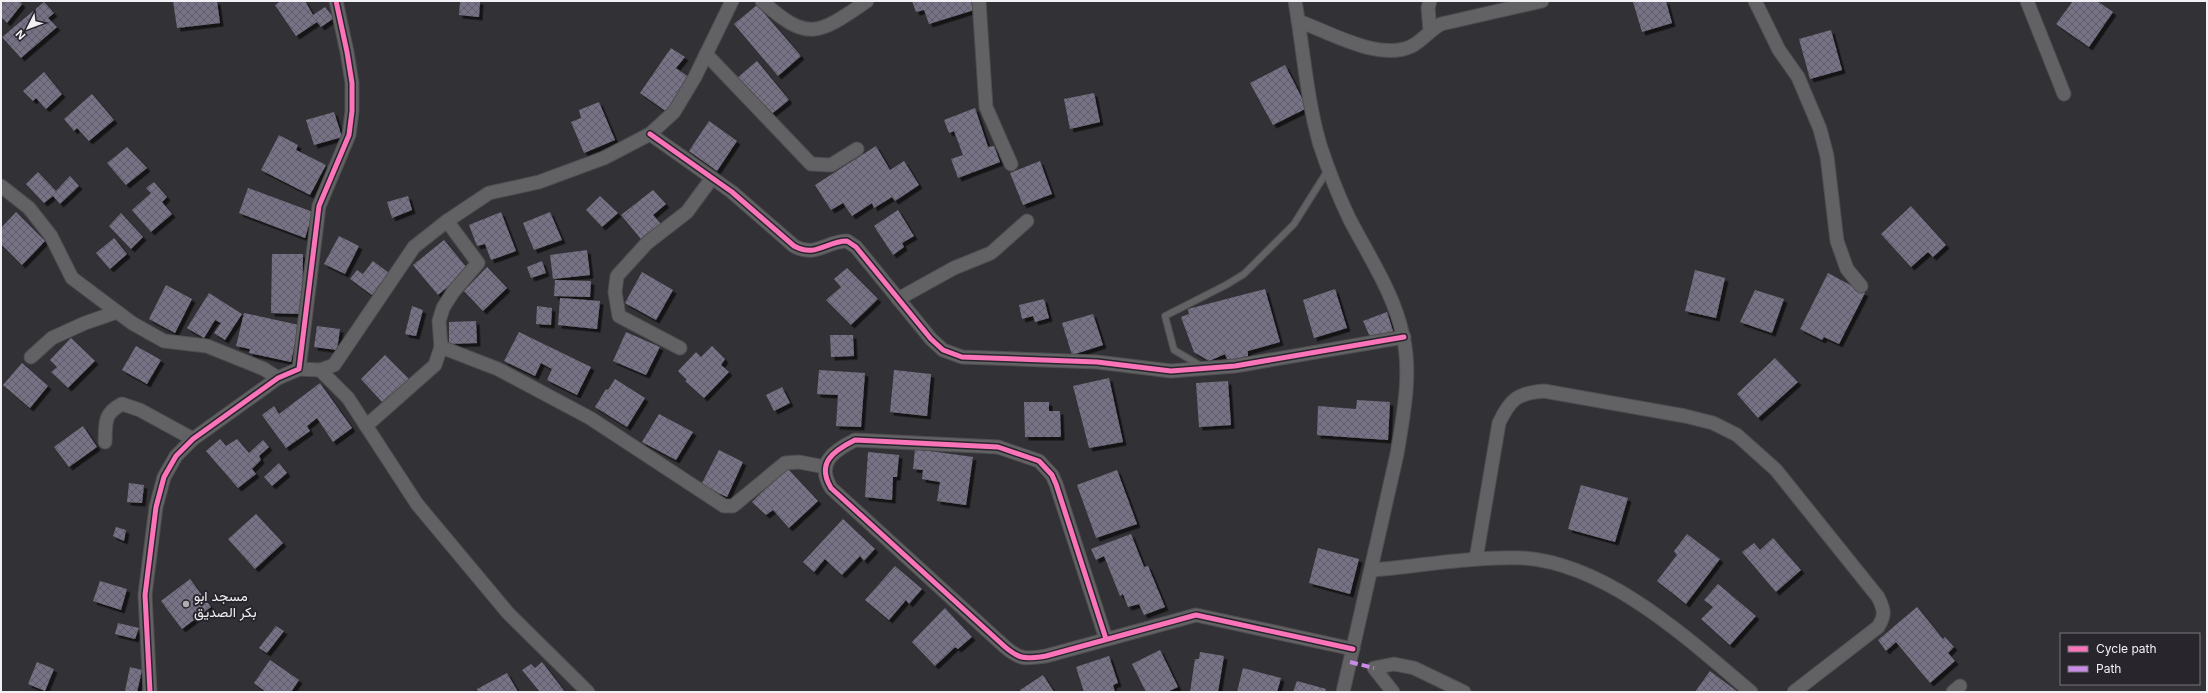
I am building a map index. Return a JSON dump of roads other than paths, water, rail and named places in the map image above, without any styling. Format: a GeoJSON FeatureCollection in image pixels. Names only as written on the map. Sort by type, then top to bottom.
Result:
{"type":"FeatureCollection","features":[{"type":"Feature","properties":{"kind":"street"},"geometry":{"type":"LineString","coordinates":[[299,369],[319,206],[349,135],[352,111],[348,60],[336,1]]}},
{"type":"Feature","properties":{"kind":"street"},"geometry":{"type":"LineString","coordinates":[[150,692],[145,595],[156,507],[164,477],[176,456],[193,439],[278,378],[299,369],[320,370],[334,365],[414,247],[447,221],[489,193],[539,182],[604,158],[650,134],[674,112],[695,77],[732,1]]}},
{"type":"Feature","properties":{"kind":"street"},"geometry":{"type":"LineString","coordinates":[[762,1],[778,15],[798,28],[815,29],[834,24],[867,1]]}},
{"type":"Feature","properties":{"kind":"street"},"geometry":{"type":"LineString","coordinates":[[979,1],[986,108],[1010,164]]}},
{"type":"Feature","properties":{"kind":"street"},"geometry":{"type":"LineString","coordinates":[[1295,1],[1320,144],[1349,218],[1374,263],[1392,302],[1404,337],[1406,376],[1403,416],[1372,570],[1343,692]]}},
{"type":"Feature","properties":{"kind":"street"},"geometry":{"type":"LineString","coordinates":[[1430,1],[1428,8],[1430,30]]}},
{"type":"Feature","properties":{"kind":"street"},"geometry":{"type":"LineString","coordinates":[[1298,21],[1364,47],[1383,51],[1400,50],[1424,38],[1430,30],[1441,24],[1456,19],[1542,1]]}},
{"type":"Feature","properties":{"kind":"street"},"geometry":{"type":"LineString","coordinates":[[1755,1],[1779,50],[1798,77],[1820,129],[1827,156],[1837,241],[1848,268],[1861,286]]}},
{"type":"Feature","properties":{"kind":"street"},"geometry":{"type":"LineString","coordinates":[[2027,1],[2064,94]]}},
{"type":"Feature","properties":{"kind":"street"},"geometry":{"type":"LineString","coordinates":[[706,54],[811,164],[831,165],[857,149]]}},
{"type":"Feature","properties":{"kind":"street"},"geometry":{"type":"LineString","coordinates":[[650,134],[732,192],[794,246],[803,251],[814,251],[838,241],[847,241],[856,247],[930,339],[943,350],[962,357],[1097,362],[1171,370],[1243,364],[1404,337]]}},
{"type":"Feature","properties":{"kind":"street"},"geometry":{"type":"LineString","coordinates":[[680,348],[619,316],[615,292],[617,276],[647,242],[687,212],[712,178]]}},
{"type":"Feature","properties":{"kind":"street"},"geometry":{"type":"LineString","coordinates":[[1,186],[29,208],[51,236],[72,278],[117,312],[164,341],[207,346],[264,369],[278,378]]}},
{"type":"Feature","properties":{"kind":"street"},"geometry":{"type":"LineString","coordinates":[[366,426],[435,365],[441,346],[439,321],[443,308],[453,292],[478,263],[447,221]]}},
{"type":"Feature","properties":{"kind":"street"},"geometry":{"type":"LineString","coordinates":[[898,299],[954,268],[991,253],[1027,221]]}},
{"type":"Feature","properties":{"kind":"street"},"geometry":{"type":"LineString","coordinates":[[31,357],[52,338],[85,323],[117,312]]}},
{"type":"Feature","properties":{"kind":"street"},"geometry":{"type":"LineString","coordinates":[[441,346],[498,369],[590,418],[724,506],[733,506],[785,463],[799,462],[825,467]]}},
{"type":"Feature","properties":{"kind":"street"},"geometry":{"type":"LineString","coordinates":[[320,370],[348,398],[417,504],[508,613],[588,692]]}},
{"type":"Feature","properties":{"kind":"street"},"geometry":{"type":"LineString","coordinates":[[1476,560],[1499,423],[1506,408],[1516,398],[1528,392],[1544,391],[1685,416],[1713,424],[1737,435],[1776,470],[1878,597],[1883,607],[1884,618],[1878,627],[1794,692]]}},
{"type":"Feature","properties":{"kind":"street"},"geometry":{"type":"LineString","coordinates":[[105,442],[106,418],[111,410],[122,404],[140,410],[193,439]]}},
{"type":"Feature","properties":{"kind":"street"},"geometry":{"type":"LineString","coordinates":[[1106,639],[1056,484],[1052,476],[1039,462],[1013,451],[998,447],[855,440],[843,446],[832,455],[825,467],[826,479],[832,488],[1013,654],[1025,659],[1046,656],[1196,615],[1353,649]]}},
{"type":"Feature","properties":{"kind":"street"},"geometry":{"type":"LineString","coordinates":[[1372,570],[1476,560],[1525,559],[1592,576],[1623,592],[1654,613],[1751,692]]}},
{"type":"Feature","properties":{"kind":"street"},"geometry":{"type":"LineString","coordinates":[[1393,692],[1374,668],[1394,664],[1414,668],[1464,692]]}},
{"type":"Feature","properties":{"kind":"lane"},"geometry":{"type":"LineString","coordinates":[[1205,368],[1174,350],[1165,316],[1226,285],[1244,274],[1294,224],[1329,169]]}},
{"type":"Feature","properties":{"kind":"place","name":"مسجد ابو بكر الصديق"},"geometry":{"type":"Point","coordinates":[186,604]}}]}
